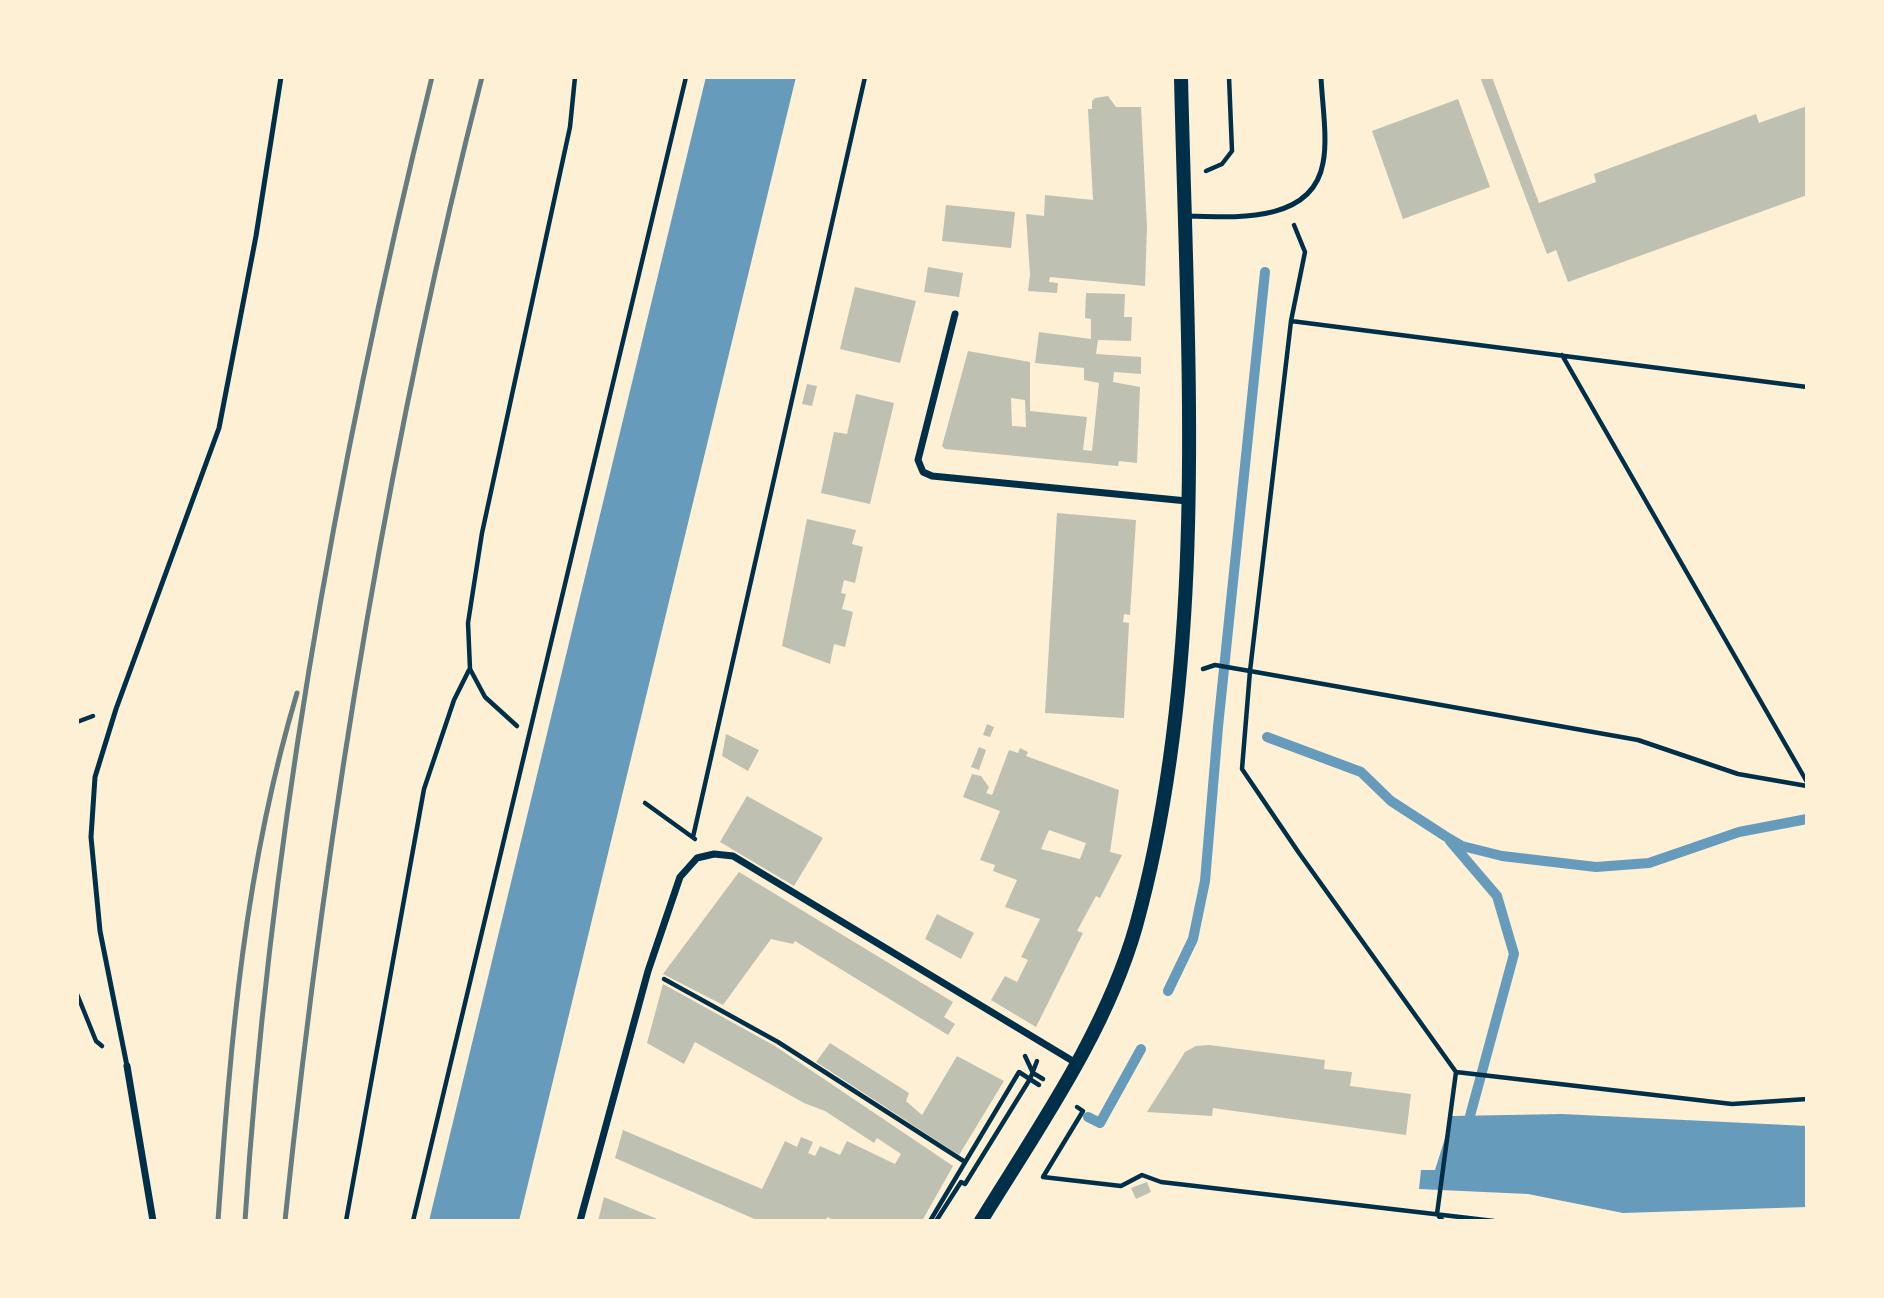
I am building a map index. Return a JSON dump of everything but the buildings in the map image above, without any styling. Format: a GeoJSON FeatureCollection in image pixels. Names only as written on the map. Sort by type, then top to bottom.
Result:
{"type":"FeatureCollection","features":[{"type":"Feature","properties":{"kind":"main road"},"geometry":{"type":"LineString","coordinates":[[981,1221],[1076,1063],[1111,994],[1136,927],[1167,775],[1179,677],[1187,500],[1181,77]]}},
{"type":"Feature","properties":{"kind":"street"},"geometry":{"type":"LineString","coordinates":[[956,314],[918,460],[923,472],[932,476],[1187,500]]}},
{"type":"Feature","properties":{"kind":"street"},"geometry":{"type":"LineString","coordinates":[[580,1221],[648,971],[680,877],[697,858],[714,854],[733,856],[1076,1063]]}},
{"type":"Feature","properties":{"kind":"street"},"geometry":{"type":"LineString","coordinates":[[127,1066],[153,1221]]}},
{"type":"Feature","properties":{"kind":"lane"},"geometry":{"type":"LineString","coordinates":[[127,1066],[100,931],[91,837],[95,777],[116,709],[219,428],[256,236],[281,77]]}},
{"type":"Feature","properties":{"kind":"lane"},"geometry":{"type":"LineString","coordinates":[[1185,216],[1272,214],[1288,208],[1317,179],[1324,163],[1321,77]]}},
{"type":"Feature","properties":{"kind":"path"},"geometry":{"type":"LineString","coordinates":[[517,726],[485,697],[470,669],[468,623],[482,533],[570,127],[575,77]]}},
{"type":"Feature","properties":{"kind":"path"},"geometry":{"type":"LineString","coordinates":[[413,1221],[686,77]]}},
{"type":"Feature","properties":{"kind":"path"},"geometry":{"type":"LineString","coordinates":[[645,803],[694,837],[864,77]]}},
{"type":"Feature","properties":{"kind":"path"},"geometry":{"type":"LineString","coordinates":[[1183,181],[1222,164],[1232,151],[1229,77]]}},
{"type":"Feature","properties":{"kind":"path"},"geometry":{"type":"LineString","coordinates":[[1288,208],[1304,252],[1291,321],[1250,671],[1242,769],[1456,1072],[1437,1214],[1443,1221]]}},
{"type":"Feature","properties":{"kind":"path"},"geometry":{"type":"LineString","coordinates":[[1291,321],[1807,387]]}},
{"type":"Feature","properties":{"kind":"path"},"geometry":{"type":"LineString","coordinates":[[1562,354],[1807,784]]}},
{"type":"Feature","properties":{"kind":"path"},"geometry":{"type":"LineString","coordinates":[[1215,666],[1638,740],[1738,774],[1807,784]]}},
{"type":"Feature","properties":{"kind":"path"},"geometry":{"type":"LineString","coordinates":[[346,1221],[424,789],[450,710],[470,669]]}},
{"type":"Feature","properties":{"kind":"path"},"geometry":{"type":"LineString","coordinates":[[648,971],[778,1042],[965,1162]]}},
{"type":"Feature","properties":{"kind":"path"},"geometry":{"type":"LineString","coordinates":[[77,994],[96,1041],[127,1066]]}},
{"type":"Feature","properties":{"kind":"path"},"geometry":{"type":"LineString","coordinates":[[1034,1037],[1024,1054],[1033,1073],[1060,1090]]}},
{"type":"Feature","properties":{"kind":"path"},"geometry":{"type":"LineString","coordinates":[[930,1221],[1019,1072],[1030,1079],[965,1184],[961,1182],[936,1221]]}},
{"type":"Feature","properties":{"kind":"path"},"geometry":{"type":"LineString","coordinates":[[1456,1072],[1732,1104],[1807,1099]]}},
{"type":"Feature","properties":{"kind":"path"},"geometry":{"type":"LineString","coordinates":[[1044,1177],[1121,1186],[1142,1175],[1161,1182],[1494,1221]]}},
{"type":"Feature","properties":{"kind":"water"},"geometry":{"type":"Polygon","coordinates":[[[706,77],[796,77],[519,1221],[429,1221],[706,77]]]}},
{"type":"Feature","properties":{"kind":"water"},"geometry":{"type":"Polygon","coordinates":[[[1562,1114],[1807,1126],[1807,1207],[1623,1213],[1528,1194],[1419,1189],[1421,1170],[1435,1170],[1452,1116],[1562,1114]]]}},
{"type":"Feature","properties":{"kind":"waterway"},"geometry":{"type":"LineString","coordinates":[[1168,991],[1193,939],[1205,881],[1218,727],[1265,272]]}},
{"type":"Feature","properties":{"kind":"waterway"},"geometry":{"type":"LineString","coordinates":[[1267,737],[1361,772],[1391,801],[1445,836],[1462,846],[1502,856],[1596,867],[1649,863],[1739,832],[1807,819]]}},
{"type":"Feature","properties":{"kind":"waterway"},"geometry":{"type":"LineString","coordinates":[[1450,841],[1497,896],[1514,954],[1470,1116]]}},
{"type":"Feature","properties":{"kind":"waterway"},"geometry":{"type":"LineString","coordinates":[[1088,1117],[1100,1123],[1141,1049]]}},
{"type":"Feature","properties":{"kind":"railway"},"geometry":{"type":"LineString","coordinates":[[245,1221],[256,1076],[272,932],[313,645],[367,360],[432,77]]}},
{"type":"Feature","properties":{"kind":"railway"},"geometry":{"type":"LineString","coordinates":[[285,1221],[319,933],[363,645],[416,360],[482,77]]}},
{"type":"Feature","properties":{"kind":"railway"},"geometry":{"type":"LineString","coordinates":[[218,1221],[228,1086],[242,955],[264,824],[297,693]]}}]}
